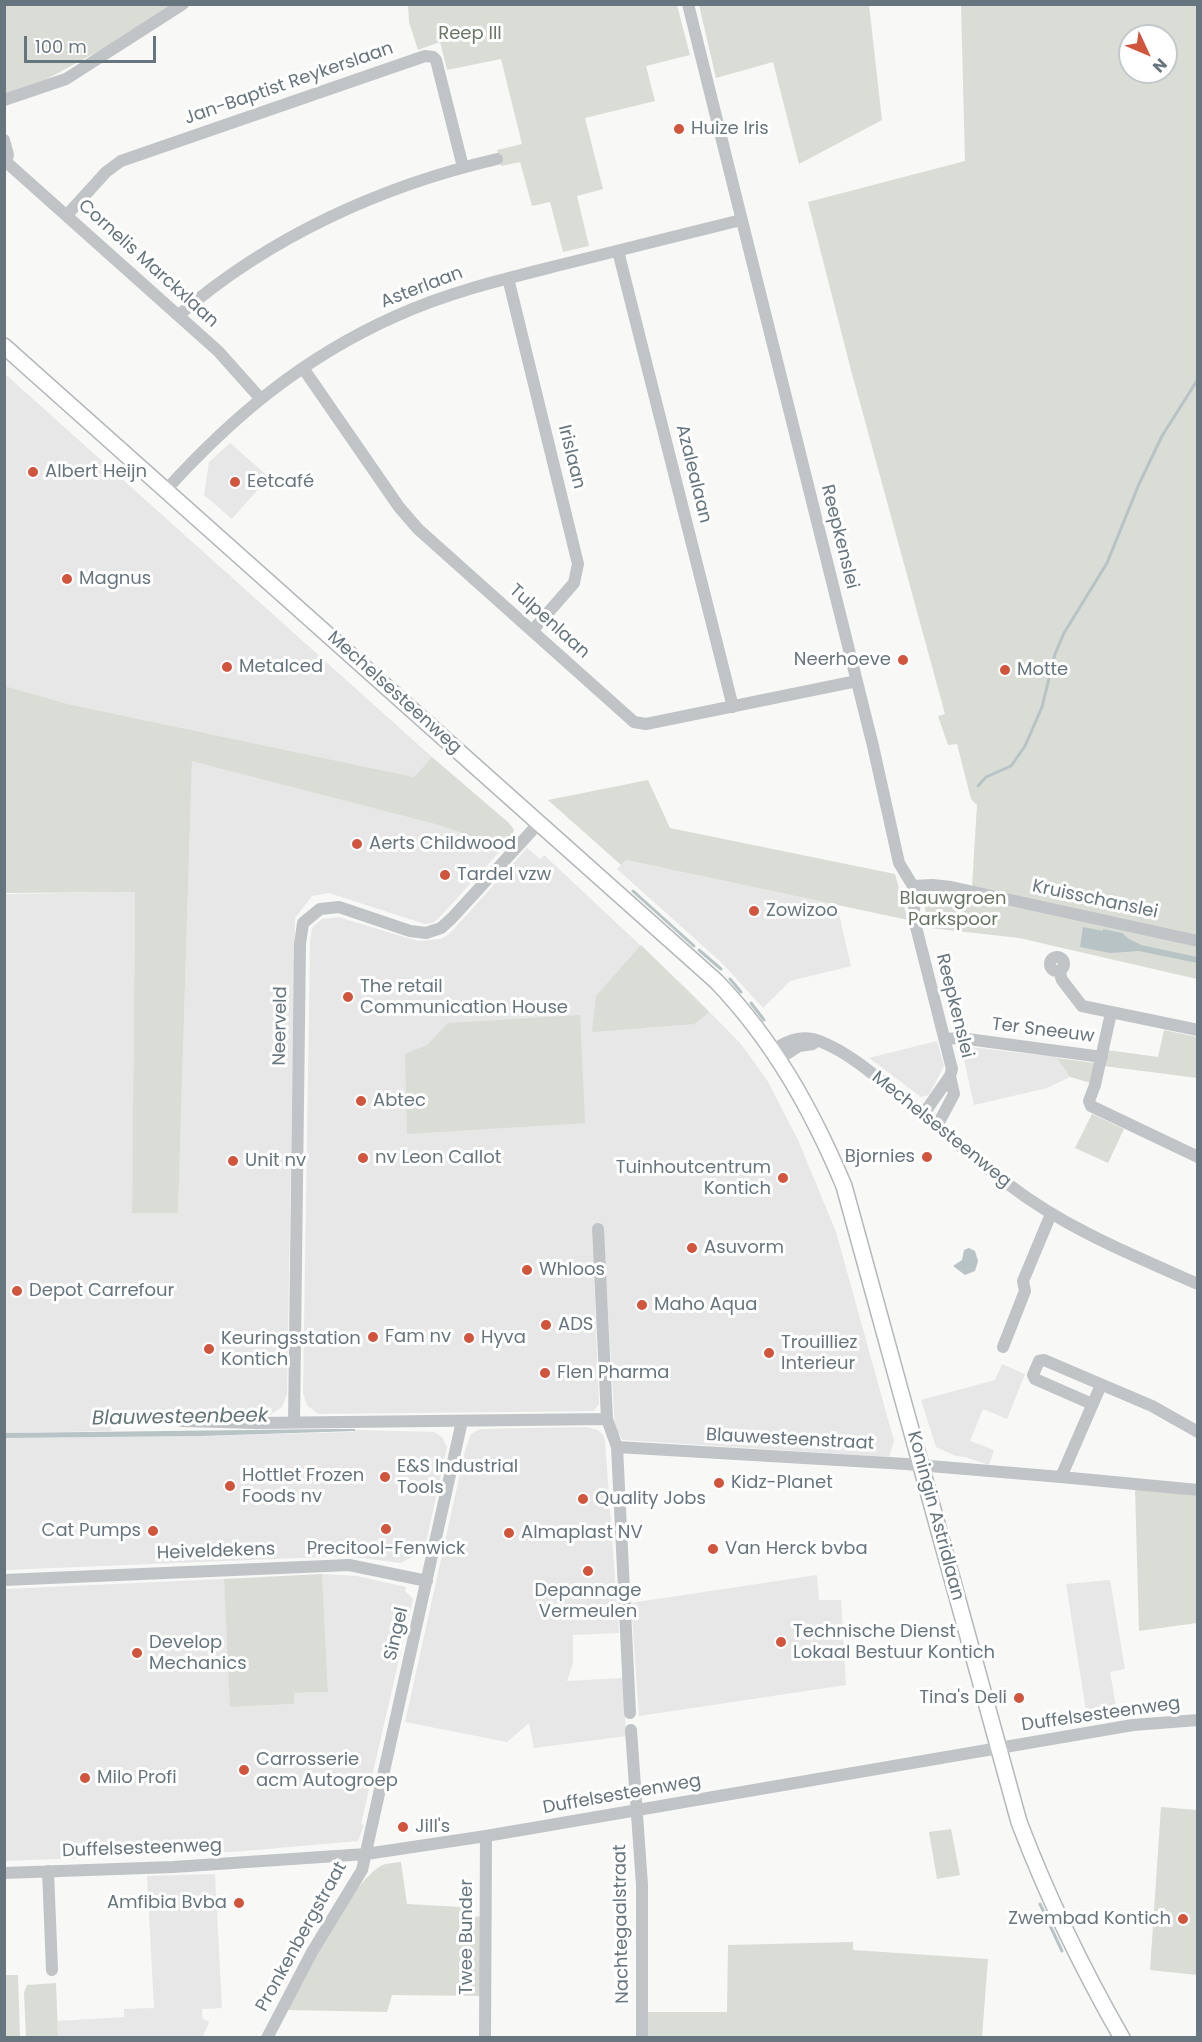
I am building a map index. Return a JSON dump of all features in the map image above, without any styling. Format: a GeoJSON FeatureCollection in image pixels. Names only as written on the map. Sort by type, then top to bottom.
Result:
{"type":"FeatureCollection","features":[{"type":"Feature","properties":{"kind":"main road","name":"Mechelsesteenweg"},"geometry":{"type":"LineString","coordinates":[[4,346],[716,981],[744,1012],[776,1055]]}},
{"type":"Feature","properties":{"kind":"main road","name":"Koningin Astridlaan"},"geometry":{"type":"LineString","coordinates":[[776,1055],[811,1112],[844,1186],[1019,1822],[1036,1866],[1066,1930],[1122,2037]]}},
{"type":"Feature","properties":{"kind":"street"},"geometry":{"type":"LineString","coordinates":[[4,100],[66,79],[183,4]]}},
{"type":"Feature","properties":{"kind":"street","name":"Reepkenslei"},"geometry":{"type":"LineString","coordinates":[[688,4],[857,681],[899,863],[913,886],[916,898],[913,915],[952,1069],[954,1095],[937,1126]]}},
{"type":"Feature","properties":{"kind":"street","name":"Jan-Baptist Reykerslaan"},"geometry":{"type":"LineString","coordinates":[[67,215],[106,172],[121,161],[425,56],[434,57],[436,60],[463,167]]}},
{"type":"Feature","properties":{"kind":"street","name":"Cornelis Marckxlaan"},"geometry":{"type":"LineString","coordinates":[[4,140],[8,155],[5,161],[226,358],[260,398]]}},
{"type":"Feature","properties":{"kind":"street"},"geometry":{"type":"LineString","coordinates":[[179,315],[217,284],[312,226],[374,197],[463,167],[497,159]]}},
{"type":"Feature","properties":{"kind":"street","name":"Asterlaan"},"geometry":{"type":"LineString","coordinates":[[166,490],[260,398],[341,344],[395,316],[453,293],[741,220]]}},
{"type":"Feature","properties":{"kind":"street","name":"Azalealaan"},"geometry":{"type":"LineString","coordinates":[[618,251],[733,707]]}},
{"type":"Feature","properties":{"kind":"street","name":"Irislaan"},"geometry":{"type":"LineString","coordinates":[[508,278],[578,564],[574,583],[532,631]]}},
{"type":"Feature","properties":{"kind":"street","name":"Tulpenlaan"},"geometry":{"type":"LineString","coordinates":[[303,368],[374,472],[414,524],[637,724],[857,681]]}},
{"type":"Feature","properties":{"kind":"street","name":"Neerveld"},"geometry":{"type":"LineString","coordinates":[[294,1422],[300,944],[303,923],[320,909],[339,907],[410,931],[426,933],[441,928],[539,823]]}},
{"type":"Feature","properties":{"kind":"street","name":"Kruisschanslei"},"geometry":{"type":"LineString","coordinates":[[913,886],[951,887],[1197,940]]}},
{"type":"Feature","properties":{"kind":"street"},"geometry":{"type":"LineString","coordinates":[[1059,971],[1062,980],[1079,1004],[1197,1030]]}},
{"type":"Feature","properties":{"kind":"street","name":"Ter Sneeuw"},"geometry":{"type":"LineString","coordinates":[[1111,1012],[1095,1085],[1089,1099],[1090,1106],[1197,1157]]}},
{"type":"Feature","properties":{"kind":"street","name":"Mechelsesteenweg"},"geometry":{"type":"LineString","coordinates":[[776,1055],[797,1038],[808,1038],[831,1047],[873,1074],[1009,1185],[1051,1214],[1097,1239],[1197,1284]]}},
{"type":"Feature","properties":{"kind":"street","name":"Ter Sneeuw"},"geometry":{"type":"LineString","coordinates":[[945,1039],[960,1038],[1102,1057]]}},
{"type":"Feature","properties":{"kind":"street","name":"Reepkenslei"},"geometry":{"type":"LineString","coordinates":[[923,1115],[951,1076]]}},
{"type":"Feature","properties":{"kind":"street"},"geometry":{"type":"LineString","coordinates":[[1003,1347],[1025,1292],[1023,1281],[1051,1214]]}},
{"type":"Feature","properties":{"kind":"street"},"geometry":{"type":"LineString","coordinates":[[598,1229],[607,1419],[617,1447],[630,1713]]}},
{"type":"Feature","properties":{"kind":"street"},"geometry":{"type":"LineString","coordinates":[[1092,1404],[1035,1379],[1033,1375],[1040,1361],[1044,1360],[1152,1406],[1197,1432]]}},
{"type":"Feature","properties":{"kind":"street"},"geometry":{"type":"LineString","coordinates":[[1061,1478],[1101,1384]]}},
{"type":"Feature","properties":{"kind":"street"},"geometry":{"type":"LineString","coordinates":[[182,1421],[607,1419]]}},
{"type":"Feature","properties":{"kind":"street","name":"Singel"},"geometry":{"type":"LineString","coordinates":[[366,1854],[462,1421]]}},
{"type":"Feature","properties":{"kind":"street","name":"Blauwesteenstraat"},"geometry":{"type":"LineString","coordinates":[[617,1447],[922,1466],[1197,1490]]}},
{"type":"Feature","properties":{"kind":"street","name":"Heiveldekens"},"geometry":{"type":"LineString","coordinates":[[4,1580],[348,1565],[426,1581]]}},
{"type":"Feature","properties":{"kind":"street","name":"Duffelsesteenweg"},"geometry":{"type":"LineString","coordinates":[[4,1873],[219,1864],[366,1854],[486,1836],[1145,1723],[1197,1720]]}},
{"type":"Feature","properties":{"kind":"street"},"geometry":{"type":"LineString","coordinates":[[631,1730],[636,1810]]}},
{"type":"Feature","properties":{"kind":"street","name":"Nachtegaalstraat"},"geometry":{"type":"LineString","coordinates":[[636,1810],[643,1930],[642,2037]]}},
{"type":"Feature","properties":{"kind":"street","name":"Twee Bunder"},"geometry":{"type":"LineString","coordinates":[[485,2037],[486,1836]]}},
{"type":"Feature","properties":{"kind":"street","name":"Pronkenbergstraat"},"geometry":{"type":"LineString","coordinates":[[267,2037],[333,1914],[360,1874],[366,1854]]}},
{"type":"Feature","properties":{"kind":"street","name":"Duffelsesteenweg"},"geometry":{"type":"LineString","coordinates":[[48,1871],[52,1970]]}},
{"type":"Feature","properties":{"kind":"shaded area"},"geometry":{"type":"Polygon","coordinates":[[[4,373],[432,757],[414,777],[68,704],[5,686],[4,373]]]}},
{"type":"Feature","properties":{"kind":"shaded area"},"geometry":{"type":"Polygon","coordinates":[[[230,443],[269,477],[232,519],[204,495],[209,462],[230,443]]]}},
{"type":"Feature","properties":{"kind":"shaded area"},"geometry":{"type":"Polygon","coordinates":[[[192,760],[435,824],[504,847],[432,923],[425,924],[329,893],[312,896],[295,918],[287,1395],[282,1407],[270,1415],[261,1416],[261,1411],[111,1410],[111,1431],[5,1433],[4,894],[135,892],[132,1212],[178,1213],[192,760]]]}},
{"type":"Feature","properties":{"kind":"shaded area"},"geometry":{"type":"Polygon","coordinates":[[[527,848],[540,859],[544,855],[687,989],[741,1044],[767,1080],[798,1140],[836,1232],[894,1441],[889,1457],[623,1440],[615,1429],[603,1228],[592,1229],[599,1404],[594,1411],[318,1414],[307,1405],[303,1393],[312,928],[322,919],[338,917],[418,941],[441,939],[450,933],[527,848]]]}},
{"type":"Feature","properties":{"kind":"shaded area"},"geometry":{"type":"Polygon","coordinates":[[[626,860],[837,905],[851,966],[790,981],[763,1008],[723,964],[617,869],[626,860]]]}},
{"type":"Feature","properties":{"kind":"shaded area"},"geometry":{"type":"Polygon","coordinates":[[[1083,927],[1122,933],[1141,945],[1197,957],[1197,963],[1139,951],[1110,953],[1080,947],[1083,927]]]}},
{"type":"Feature","properties":{"kind":"shaded area"},"geometry":{"type":"Polygon","coordinates":[[[937,1041],[944,1066],[929,1095],[921,1097],[869,1058],[937,1041]]]}},
{"type":"Feature","properties":{"kind":"shaded area"},"geometry":{"type":"Polygon","coordinates":[[[961,1046],[1057,1057],[1070,1077],[1047,1088],[974,1105],[961,1046]]]}},
{"type":"Feature","properties":{"kind":"shaded area"},"geometry":{"type":"Polygon","coordinates":[[[969,1248],[975,1251],[978,1261],[975,1271],[965,1275],[953,1266],[962,1260],[964,1250],[969,1248]]]}},
{"type":"Feature","properties":{"kind":"shaded area"},"geometry":{"type":"Polygon","coordinates":[[[1002,1364],[1025,1374],[1007,1419],[983,1409],[970,1441],[994,1450],[989,1465],[956,1456],[936,1447],[921,1400],[995,1380],[1002,1364]]]}},
{"type":"Feature","properties":{"kind":"shaded area"},"geometry":{"type":"Polygon","coordinates":[[[587,1427],[598,1430],[605,1441],[619,1633],[573,1635],[573,1663],[567,1681],[623,1678],[626,1736],[534,1748],[529,1723],[507,1742],[405,1722],[465,1451],[471,1434],[480,1429],[587,1427]]]}},
{"type":"Feature","properties":{"kind":"shaded area"},"geometry":{"type":"Polygon","coordinates":[[[355,1429],[355,1431],[200,1436],[4,1438],[5,1433],[355,1429]]]}},
{"type":"Feature","properties":{"kind":"shaded area"},"geometry":{"type":"Polygon","coordinates":[[[356,1430],[434,1432],[442,1437],[447,1447],[425,1547],[421,1553],[400,1563],[347,1556],[5,1570],[4,1438],[200,1436],[353,1432],[356,1430]]]}},
{"type":"Feature","properties":{"kind":"shaded area"},"geometry":{"type":"Polygon","coordinates":[[[322,1574],[357,1576],[406,1587],[405,1591],[413,1599],[361,1824],[364,1825],[358,1841],[232,1852],[5,1861],[4,1589],[224,1579],[231,1707],[294,1704],[294,1693],[328,1692],[322,1574]]]}},
{"type":"Feature","properties":{"kind":"shaded area"},"geometry":{"type":"Polygon","coordinates":[[[817,1575],[819,1600],[841,1600],[846,1685],[639,1716],[631,1603],[817,1575]]]}},
{"type":"Feature","properties":{"kind":"shaded area"},"geometry":{"type":"Polygon","coordinates":[[[1110,1580],[1125,1669],[1110,1672],[1118,1718],[1088,1723],[1066,1584],[1110,1580]]]}},
{"type":"Feature","properties":{"kind":"shaded area"},"geometry":{"type":"Polygon","coordinates":[[[215,1874],[222,2008],[202,2009],[202,2018],[209,2022],[203,2037],[58,2037],[57,2021],[124,2017],[124,2009],[154,2008],[147,1876],[215,1874]]]}},
{"type":"Feature","properties":{"kind":"green space"},"geometry":{"type":"Polygon","coordinates":[[[4,5],[175,5],[106,47],[45,80],[5,94],[4,5]]]}},
{"type":"Feature","properties":{"kind":"green space","name":"Reep III"},"geometry":{"type":"Polygon","coordinates":[[[408,5],[677,5],[690,55],[646,66],[655,101],[585,118],[603,189],[577,196],[589,246],[563,252],[550,202],[532,206],[520,162],[501,166],[497,150],[522,144],[501,59],[447,70],[440,42],[418,50],[409,22],[408,5]]]}},
{"type":"Feature","properties":{"kind":"green space"},"geometry":{"type":"Polygon","coordinates":[[[699,5],[869,5],[882,120],[799,164],[773,62],[716,78],[699,5]]]}},
{"type":"Feature","properties":{"kind":"green space"},"geometry":{"type":"Polygon","coordinates":[[[961,5],[1197,5],[1197,936],[972,888],[977,805],[971,799],[957,744],[948,745],[938,716],[945,714],[851,370],[808,202],[965,161],[961,5]]]}},
{"type":"Feature","properties":{"kind":"green space"},"geometry":{"type":"Polygon","coordinates":[[[5,686],[68,704],[414,777],[432,757],[509,823],[514,830],[504,847],[435,824],[192,761],[178,1213],[132,1213],[135,892],[5,893],[5,686]]]}},
{"type":"Feature","properties":{"kind":"green space","name":"Blauwgroen Parkspoor"},"geometry":{"type":"Polygon","coordinates":[[[648,780],[670,828],[895,874],[908,920],[626,860],[621,865],[548,800],[648,780]]]}},
{"type":"Feature","properties":{"kind":"green space","name":"Blauwgroen Parkspoor"},"geometry":{"type":"Polygon","coordinates":[[[933,885],[1197,941],[1197,979],[1019,938],[930,928],[922,897],[934,894],[933,885]]]}},
{"type":"Feature","properties":{"kind":"green space"},"geometry":{"type":"Polygon","coordinates":[[[641,945],[709,1012],[694,1024],[592,1032],[596,996],[641,945]]]}},
{"type":"Feature","properties":{"kind":"green space"},"geometry":{"type":"Polygon","coordinates":[[[580,1015],[585,1123],[407,1134],[405,1054],[427,1045],[448,1023],[580,1015]]]}},
{"type":"Feature","properties":{"kind":"green space"},"geometry":{"type":"Polygon","coordinates":[[[1164,1030],[1197,1037],[1197,1078],[1104,1066],[1107,1050],[1158,1057],[1164,1030]]]}},
{"type":"Feature","properties":{"kind":"green space"},"geometry":{"type":"Polygon","coordinates":[[[1057,1058],[1095,1063],[1091,1083],[1070,1077],[1057,1058]]]}},
{"type":"Feature","properties":{"kind":"green space"},"geometry":{"type":"Polygon","coordinates":[[[1092,1114],[1124,1129],[1108,1163],[1075,1148],[1092,1114]]]}},
{"type":"Feature","properties":{"kind":"green space"},"geometry":{"type":"Polygon","coordinates":[[[1135,1488],[1197,1496],[1197,1623],[1139,1631],[1135,1488]]]}},
{"type":"Feature","properties":{"kind":"green space"},"geometry":{"type":"Polygon","coordinates":[[[322,1574],[328,1692],[294,1693],[294,1704],[230,1707],[224,1579],[322,1574]]]}},
{"type":"Feature","properties":{"kind":"green space"},"geometry":{"type":"Polygon","coordinates":[[[1198,1800],[1197,1975],[1150,1970],[1161,1807],[1197,1810],[1198,1800]]]}},
{"type":"Feature","properties":{"kind":"green space"},"geometry":{"type":"Polygon","coordinates":[[[951,1829],[960,1875],[937,1879],[929,1832],[951,1829]]]}},
{"type":"Feature","properties":{"kind":"green space"},"geometry":{"type":"Polygon","coordinates":[[[401,1862],[407,1904],[461,1907],[462,1916],[482,1917],[482,1996],[392,1995],[387,2012],[287,2010],[316,1954],[353,1894],[379,1867],[401,1862]]]}},
{"type":"Feature","properties":{"kind":"green space"},"geometry":{"type":"Polygon","coordinates":[[[853,1942],[853,1950],[988,1959],[982,2037],[646,2038],[646,2012],[727,2012],[728,1945],[853,1942]]]}},
{"type":"Feature","properties":{"kind":"green space"},"geometry":{"type":"Polygon","coordinates":[[[5,1975],[18,1975],[20,2037],[5,2037],[5,1975]]]}},
{"type":"Feature","properties":{"kind":"green space"},"geometry":{"type":"Polygon","coordinates":[[[56,1983],[58,2037],[26,2037],[24,1993],[27,1985],[56,1983]]]}},
{"type":"Feature","properties":{"kind":"waterway"},"geometry":{"type":"LineString","coordinates":[[978,786],[986,777],[1011,766],[1025,746],[1042,707],[1055,654],[1064,633],[1107,563],[1139,484],[1162,436],[1198,379]]}},
{"type":"Feature","properties":{"kind":"waterway"},"geometry":{"type":"LineString","coordinates":[[633,891],[694,946]]}},
{"type":"Feature","properties":{"kind":"waterway"},"geometry":{"type":"LineString","coordinates":[[699,950],[721,969]]}},
{"type":"Feature","properties":{"kind":"waterway"},"geometry":{"type":"LineString","coordinates":[[730,979],[741,992]]}},
{"type":"Feature","properties":{"kind":"waterway"},"geometry":{"type":"LineString","coordinates":[[751,1003],[764,1020]]}},
{"type":"Feature","properties":{"kind":"waterway"},"geometry":{"type":"LineString","coordinates":[[1040,1904],[1062,1951]]}},
{"type":"Feature","properties":{"kind":"waterway"},"geometry":{"type":"LineString","coordinates":[[1064,1910],[1070,1923]]}},
{"type":"Feature","properties":{"kind":"place","name":"Huize Iris"},"geometry":{"type":"Point","coordinates":[679,129]}},
{"type":"Feature","properties":{"kind":"place","name":"Albert Heijn"},"geometry":{"type":"Point","coordinates":[33,472]}},
{"type":"Feature","properties":{"kind":"place","name":"Eetcafé"},"geometry":{"type":"Point","coordinates":[235,482]}},
{"type":"Feature","properties":{"kind":"place","name":"Magnus"},"geometry":{"type":"Point","coordinates":[67,579]}},
{"type":"Feature","properties":{"kind":"place","name":"Neerhoeve"},"geometry":{"type":"Point","coordinates":[903,660]}},
{"type":"Feature","properties":{"kind":"place","name":"Metalced"},"geometry":{"type":"Point","coordinates":[227,667]}},
{"type":"Feature","properties":{"kind":"place","name":"Motte"},"geometry":{"type":"Point","coordinates":[1005,670]}},
{"type":"Feature","properties":{"kind":"place","name":"Aerts Childwood"},"geometry":{"type":"Point","coordinates":[357,844]}},
{"type":"Feature","properties":{"kind":"place","name":"Tardel vzw"},"geometry":{"type":"Point","coordinates":[445,875]}},
{"type":"Feature","properties":{"kind":"place","name":"Zowizoo"},"geometry":{"type":"Point","coordinates":[754,911]}},
{"type":"Feature","properties":{"kind":"place","name":"The retail Communication House"},"geometry":{"type":"Point","coordinates":[348,997]}},
{"type":"Feature","properties":{"kind":"place","name":"Abtec"},"geometry":{"type":"Point","coordinates":[361,1101]}},
{"type":"Feature","properties":{"kind":"place","name":"Bjornies"},"geometry":{"type":"Point","coordinates":[927,1157]}},
{"type":"Feature","properties":{"kind":"place","name":"nv Leon Callot"},"geometry":{"type":"Point","coordinates":[363,1158]}},
{"type":"Feature","properties":{"kind":"place","name":"Unit nv"},"geometry":{"type":"Point","coordinates":[233,1161]}},
{"type":"Feature","properties":{"kind":"place","name":"Tuinhoutcentrum Kontich"},"geometry":{"type":"Point","coordinates":[783,1178]}},
{"type":"Feature","properties":{"kind":"place","name":"Asuvorm"},"geometry":{"type":"Point","coordinates":[692,1248]}},
{"type":"Feature","properties":{"kind":"place","name":"Whloos"},"geometry":{"type":"Point","coordinates":[527,1270]}},
{"type":"Feature","properties":{"kind":"place","name":"Depot Carrefour"},"geometry":{"type":"Point","coordinates":[17,1291]}},
{"type":"Feature","properties":{"kind":"place","name":"Maho Aqua"},"geometry":{"type":"Point","coordinates":[642,1305]}},
{"type":"Feature","properties":{"kind":"place","name":"ADS"},"geometry":{"type":"Point","coordinates":[546,1325]}},
{"type":"Feature","properties":{"kind":"place","name":"Fam nv"},"geometry":{"type":"Point","coordinates":[373,1337]}},
{"type":"Feature","properties":{"kind":"place","name":"Hyva"},"geometry":{"type":"Point","coordinates":[469,1338]}},
{"type":"Feature","properties":{"kind":"place","name":"Keuringsstation Kontich"},"geometry":{"type":"Point","coordinates":[209,1349]}},
{"type":"Feature","properties":{"kind":"place","name":"Trouilliez Interieur"},"geometry":{"type":"Point","coordinates":[769,1353]}},
{"type":"Feature","properties":{"kind":"place","name":"Flen Pharma"},"geometry":{"type":"Point","coordinates":[545,1373]}},
{"type":"Feature","properties":{"kind":"place","name":"E&S Industrial Tools"},"geometry":{"type":"Point","coordinates":[385,1477]}},
{"type":"Feature","properties":{"kind":"place","name":"Kidz-Planet"},"geometry":{"type":"Point","coordinates":[719,1483]}},
{"type":"Feature","properties":{"kind":"place","name":"Hottlet Frozen Foods nv"},"geometry":{"type":"Point","coordinates":[230,1486]}},
{"type":"Feature","properties":{"kind":"place","name":"Quality Jobs"},"geometry":{"type":"Point","coordinates":[583,1499]}},
{"type":"Feature","properties":{"kind":"place","name":"Precitool-Fenwick"},"geometry":{"type":"Point","coordinates":[386,1529]}},
{"type":"Feature","properties":{"kind":"place","name":"Cat Pumps"},"geometry":{"type":"Point","coordinates":[153,1531]}},
{"type":"Feature","properties":{"kind":"place","name":"Almaplast NV"},"geometry":{"type":"Point","coordinates":[509,1533]}},
{"type":"Feature","properties":{"kind":"place","name":"Van Herck bvba"},"geometry":{"type":"Point","coordinates":[713,1549]}},
{"type":"Feature","properties":{"kind":"place","name":"Depannage Vermeulen"},"geometry":{"type":"Point","coordinates":[588,1571]}},
{"type":"Feature","properties":{"kind":"place","name":"Technische Dienst Lokaal Bestuur Kontich"},"geometry":{"type":"Point","coordinates":[781,1642]}},
{"type":"Feature","properties":{"kind":"place","name":"Develop Mechanics"},"geometry":{"type":"Point","coordinates":[137,1653]}},
{"type":"Feature","properties":{"kind":"place","name":"Tina's Deli"},"geometry":{"type":"Point","coordinates":[1019,1698]}},
{"type":"Feature","properties":{"kind":"place","name":"Carrosserie acm Autogroep"},"geometry":{"type":"Point","coordinates":[244,1770]}},
{"type":"Feature","properties":{"kind":"place","name":"Milo Profi"},"geometry":{"type":"Point","coordinates":[85,1778]}},
{"type":"Feature","properties":{"kind":"place","name":"Jill's"},"geometry":{"type":"Point","coordinates":[403,1827]}},
{"type":"Feature","properties":{"kind":"place","name":"Amfibia Bvba"},"geometry":{"type":"Point","coordinates":[239,1903]}},
{"type":"Feature","properties":{"kind":"place","name":"Zwembad Kontich"},"geometry":{"type":"Point","coordinates":[1183,1919]}},
{"type":"Feature","properties":{"kind":"water label","name":"Blauwesteenbeek"},"geometry":{"type":"Point","coordinates":[180,1418]}}]}
